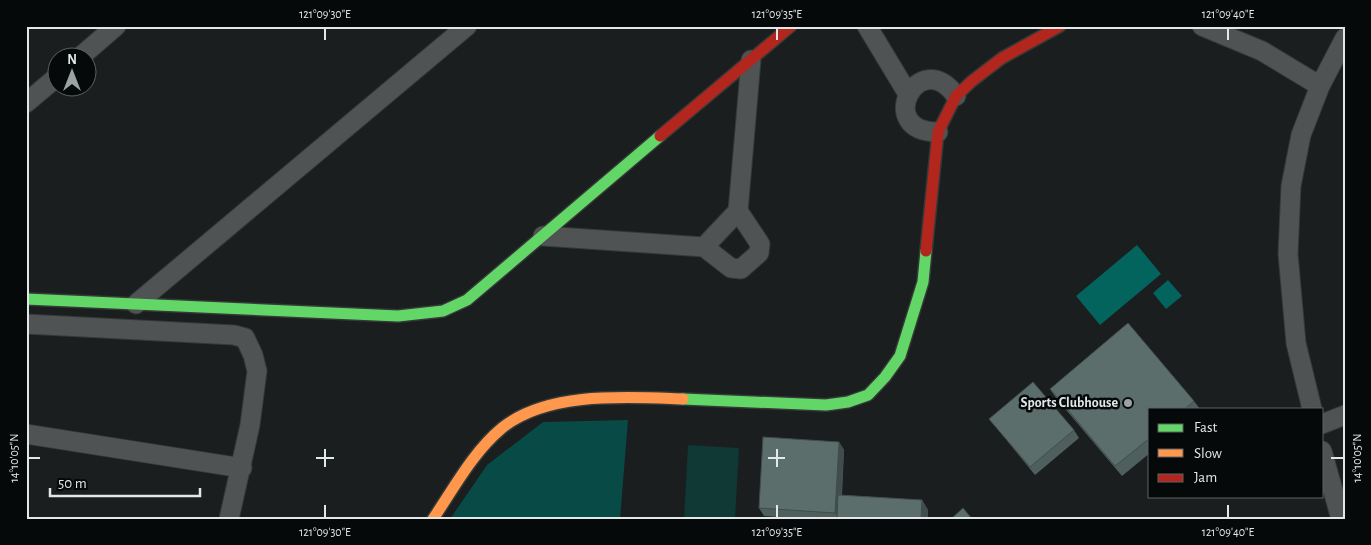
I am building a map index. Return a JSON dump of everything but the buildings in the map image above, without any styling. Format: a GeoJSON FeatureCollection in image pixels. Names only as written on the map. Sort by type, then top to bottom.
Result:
{"type":"FeatureCollection","features":[{"type":"Feature","properties":{"kind":"street"},"geometry":{"type":"LineString","coordinates":[[91,48],[116,26]]}},
{"type":"Feature","properties":{"kind":"street"},"geometry":{"type":"LineString","coordinates":[[136,304],[467,26]]}},
{"type":"Feature","properties":{"kind":"street"},"geometry":{"type":"LineString","coordinates":[[26,299],[398,316],[443,311],[467,300],[791,26]]}},
{"type":"Feature","properties":{"kind":"street"},"geometry":{"type":"LineString","coordinates":[[867,26],[908,94]]}},
{"type":"Feature","properties":{"kind":"street"},"geometry":{"type":"LineString","coordinates":[[433,519],[488,441],[514,420],[547,406],[590,399],[654,398],[826,405],[848,402],[868,395],[885,378],[900,356],[923,282],[938,132],[956,96],[1002,58],[1060,26]]}},
{"type":"Feature","properties":{"kind":"street"},"geometry":{"type":"LineString","coordinates":[[1202,26],[1262,51],[1320,86]]}},
{"type":"Feature","properties":{"kind":"street"},"geometry":{"type":"LineString","coordinates":[[1312,408],[1296,343],[1288,254],[1291,186],[1301,135],[1320,86],[1345,38]]}},
{"type":"Feature","properties":{"kind":"street"},"geometry":{"type":"LineString","coordinates":[[704,247],[738,211],[751,60]]}},
{"type":"Feature","properties":{"kind":"street"},"geometry":{"type":"LineString","coordinates":[[938,132],[926,132],[915,127],[907,118],[905,106],[908,94],[915,85],[926,80],[938,81],[949,86],[956,96]]}},
{"type":"Feature","properties":{"kind":"street"},"geometry":{"type":"LineString","coordinates":[[26,103],[48,84]]}},
{"type":"Feature","properties":{"kind":"street"},"geometry":{"type":"LineString","coordinates":[[543,236],[704,247],[731,268],[741,269],[759,253],[760,244],[738,211]]}},
{"type":"Feature","properties":{"kind":"street"},"geometry":{"type":"LineString","coordinates":[[26,324],[234,335],[245,338],[257,371],[242,468],[229,519]]}},
{"type":"Feature","properties":{"kind":"street"},"geometry":{"type":"LineString","coordinates":[[1324,423],[1345,415]]}},
{"type":"Feature","properties":{"kind":"street"},"geometry":{"type":"LineString","coordinates":[[26,434],[242,468]]}},
{"type":"Feature","properties":{"kind":"street"},"geometry":{"type":"LineString","coordinates":[[1324,458],[1341,519]]}},
{"type":"Feature","properties":{"kind":"green space"},"geometry":{"type":"Polygon","coordinates":[[[688,445],[739,448],[735,519],[684,519],[688,445]]]}},
{"type":"Feature","properties":{"kind":"shaded area"},"geometry":{"type":"Polygon","coordinates":[[[1137,245],[1161,274],[1100,325],[1076,296],[1137,245]]]}},
{"type":"Feature","properties":{"kind":"shaded area"},"geometry":{"type":"Polygon","coordinates":[[[1168,280],[1182,296],[1166,309],[1153,293],[1168,280]]]}},
{"type":"Feature","properties":{"kind":"shaded area"},"geometry":{"type":"Polygon","coordinates":[[[628,420],[620,519],[450,519],[487,465],[543,422],[628,420]]]}},
{"type":"Feature","properties":{"kind":"traffic: fast"},"geometry":{"type":"LineString","coordinates":[[26,299],[398,316],[443,311],[467,300],[660,136]]}},
{"type":"Feature","properties":{"kind":"traffic: fast"},"geometry":{"type":"LineString","coordinates":[[683,399],[826,405],[848,402],[868,395],[885,377],[900,356],[923,282],[926,251]]}},
{"type":"Feature","properties":{"kind":"traffic: slow"},"geometry":{"type":"LineString","coordinates":[[433,519],[464,471],[482,448],[502,428],[521,416],[565,402],[589,399],[638,397],[683,399]]}},
{"type":"Feature","properties":{"kind":"traffic: jam"},"geometry":{"type":"LineString","coordinates":[[660,136],[791,26]]}},
{"type":"Feature","properties":{"kind":"traffic: jam"},"geometry":{"type":"LineString","coordinates":[[926,251],[938,132],[956,96],[1002,58],[1060,26]]}},
{"type":"Feature","properties":{"kind":"place","name":"Sports Clubhouse"},"geometry":{"type":"Point","coordinates":[1128,403]}}]}
